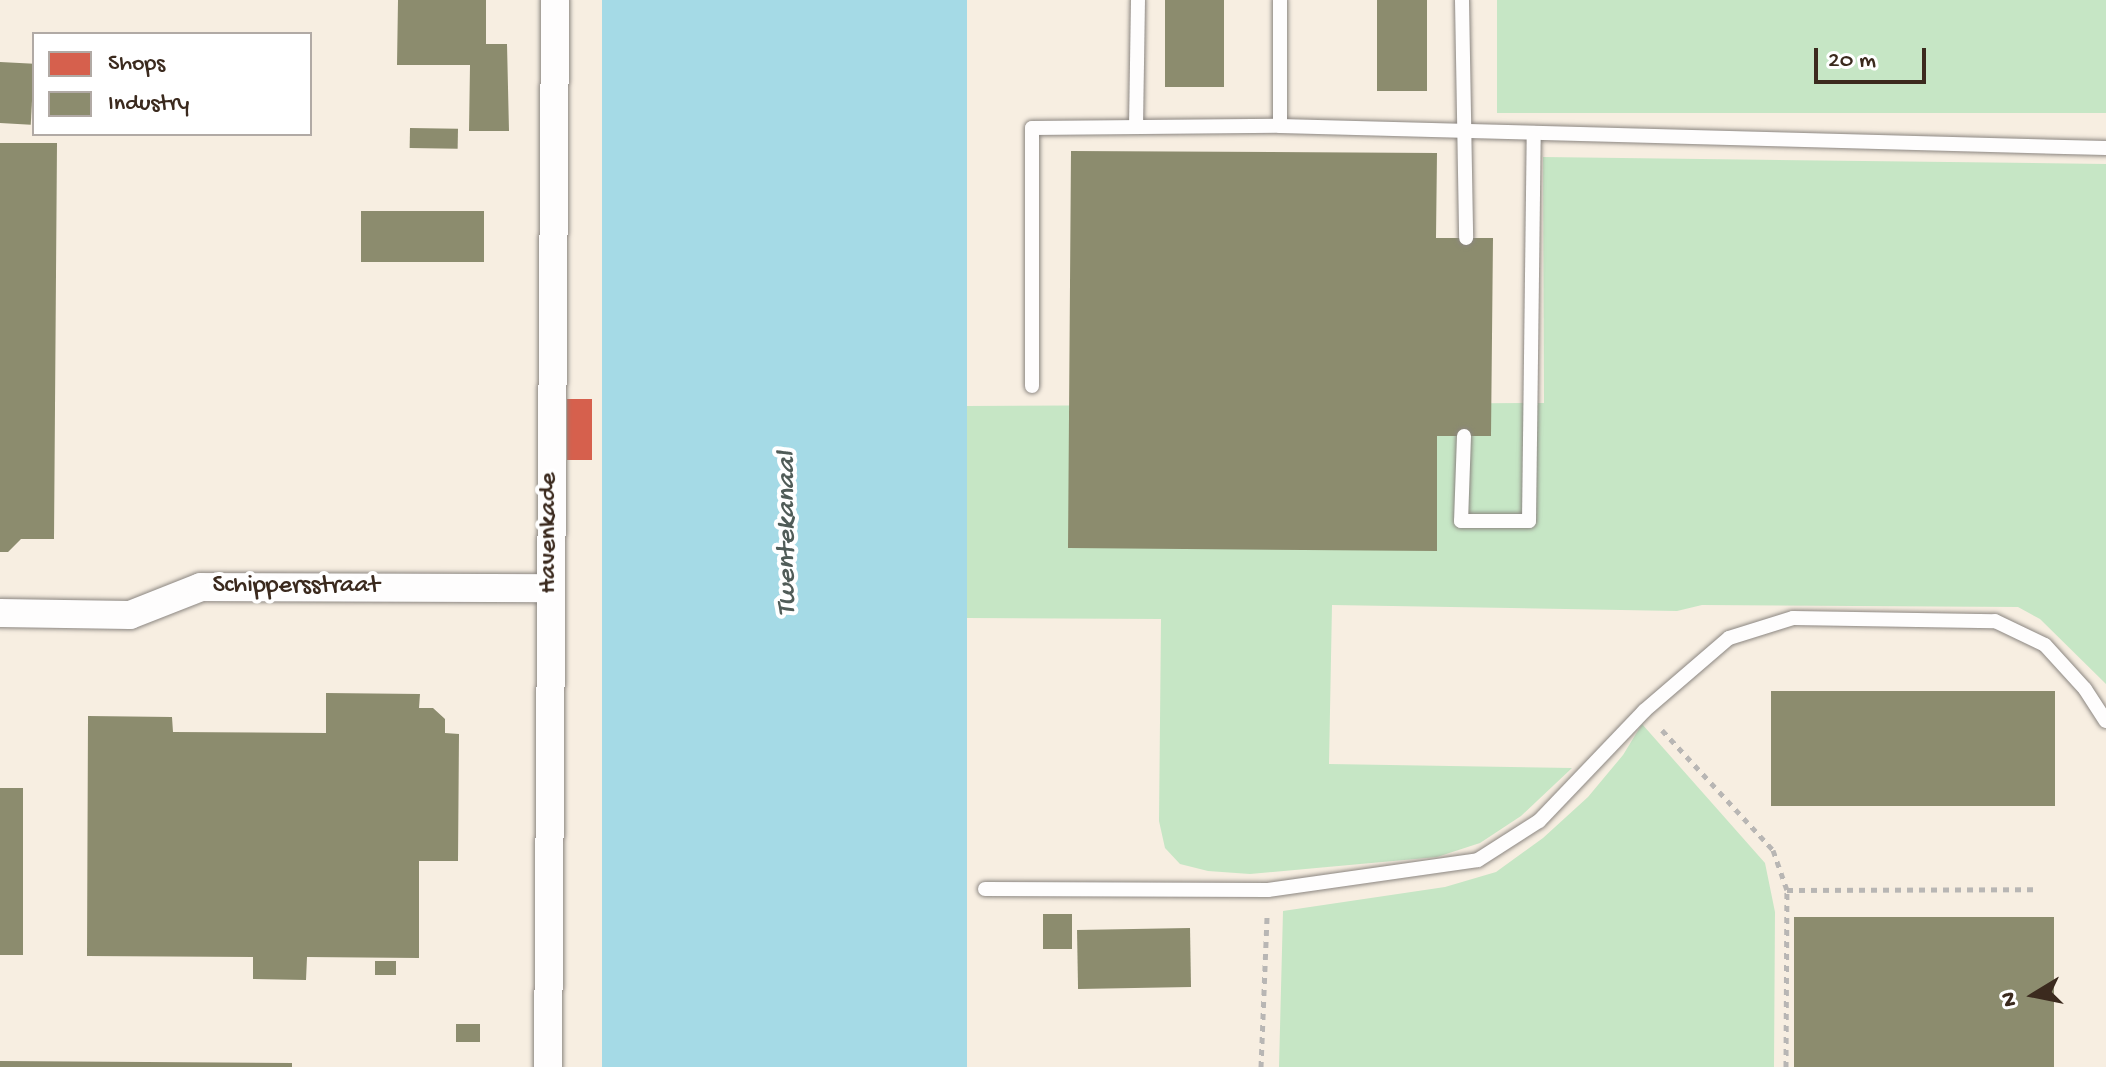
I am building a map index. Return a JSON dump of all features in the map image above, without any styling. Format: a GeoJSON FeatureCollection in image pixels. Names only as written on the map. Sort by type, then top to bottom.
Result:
{"type":"FeatureCollection","features":[{"type":"Feature","properties":{"kind":"street","name":"Havenkade"},"geometry":{"type":"LineString","coordinates":[[548,1067],[555,0]]}},
{"type":"Feature","properties":{"kind":"street","name":"Schippersstraat"},"geometry":{"type":"LineString","coordinates":[[0,613],[130,615],[201,587],[550,588]]}},
{"type":"Feature","properties":{"kind":"lane"},"geometry":{"type":"LineString","coordinates":[[1136,127],[1138,0]]}},
{"type":"Feature","properties":{"kind":"lane"},"geometry":{"type":"LineString","coordinates":[[1280,0],[1280,126]]}},
{"type":"Feature","properties":{"kind":"lane"},"geometry":{"type":"LineString","coordinates":[[1462,0],[1466,238]]}},
{"type":"Feature","properties":{"kind":"lane"},"geometry":{"type":"LineString","coordinates":[[1032,386],[1032,128],[1280,126],[2106,148]]}},
{"type":"Feature","properties":{"kind":"lane"},"geometry":{"type":"LineString","coordinates":[[1464,436],[1461,521],[1529,521],[1534,134]]}},
{"type":"Feature","properties":{"kind":"lane"},"geometry":{"type":"LineString","coordinates":[[985,889],[1268,890],[1478,860],[1539,821],[1644,711],[1729,638],[1793,618],[1995,621],[2045,645],[2085,689],[2106,721]]}},
{"type":"Feature","properties":{"kind":"path"},"geometry":{"type":"LineString","coordinates":[[1644,711],[1773,850],[1787,890],[1786,1067]]}},
{"type":"Feature","properties":{"kind":"path"},"geometry":{"type":"LineString","coordinates":[[1787,890],[2033,889]]}},
{"type":"Feature","properties":{"kind":"path"},"geometry":{"type":"LineString","coordinates":[[1261,1067],[1268,890]]}},
{"type":"Feature","properties":{"kind":"shaded area","name":"Twentekanaal"},"geometry":{"type":"Polygon","coordinates":[[[0,0],[2106,0],[2106,1067],[0,1067],[0,0]]]}},
{"type":"Feature","properties":{"kind":"green space"},"geometry":{"type":"Polygon","coordinates":[[[1497,0],[2106,0],[2106,113],[1497,113],[1497,0]]]}},
{"type":"Feature","properties":{"kind":"green space"},"geometry":{"type":"Polygon","coordinates":[[[1543,157],[2106,164],[2106,684],[2040,619],[2018,607],[1702,605],[1677,611],[1332,605],[1329,764],[1572,768],[1521,816],[1480,843],[1437,857],[1250,874],[1208,871],[1180,864],[1165,848],[1159,821],[1161,619],[967,618],[967,406],[1544,403],[1543,157]]]}},
{"type":"Feature","properties":{"kind":"green space"},"geometry":{"type":"Polygon","coordinates":[[[1642,724],[1765,863],[1775,912],[1774,1067],[1279,1067],[1283,911],[1445,887],[1496,872],[1543,838],[1588,797],[1623,755],[1642,724]]]}},
{"type":"Feature","properties":{"kind":"water"},"geometry":{"type":"Polygon","coordinates":[[[602,0],[967,0],[967,1067],[602,1067],[602,0]]]}},
{"type":"Feature","properties":{"kind":"building: Shops"},"geometry":{"type":"Polygon","coordinates":[[[567,399],[592,399],[592,460],[567,460],[567,399]]]}},
{"type":"Feature","properties":{"kind":"building: Industry"},"geometry":{"type":"Polygon","coordinates":[[[398,0],[486,0],[486,44],[507,44],[509,131],[469,131],[470,65],[397,65],[398,0]]]}},
{"type":"Feature","properties":{"kind":"building: Industry"},"geometry":{"type":"Polygon","coordinates":[[[1165,0],[1224,0],[1224,87],[1165,87],[1165,0]]]}},
{"type":"Feature","properties":{"kind":"building: Industry"},"geometry":{"type":"Polygon","coordinates":[[[1377,0],[1427,0],[1427,91],[1377,91],[1377,0]]]}},
{"type":"Feature","properties":{"kind":"building: Industry"},"geometry":{"type":"Polygon","coordinates":[[[0,62],[32,64],[31,125],[0,123],[0,62]]]}},
{"type":"Feature","properties":{"kind":"building: Industry"},"geometry":{"type":"Polygon","coordinates":[[[410,128],[458,129],[458,149],[410,148],[410,128]]]}},
{"type":"Feature","properties":{"kind":"building: Industry"},"geometry":{"type":"Polygon","coordinates":[[[0,143],[57,143],[54,539],[21,539],[8,552],[0,552],[0,143]]]}},
{"type":"Feature","properties":{"kind":"building: Industry"},"geometry":{"type":"Polygon","coordinates":[[[1071,151],[1437,153],[1436,238],[1493,238],[1491,436],[1437,436],[1437,551],[1068,548],[1071,151]]]}},
{"type":"Feature","properties":{"kind":"building: Industry"},"geometry":{"type":"Polygon","coordinates":[[[361,211],[484,211],[484,262],[361,262],[361,211]]]}},
{"type":"Feature","properties":{"kind":"building: Industry"},"geometry":{"type":"Polygon","coordinates":[[[1771,691],[2055,691],[2055,806],[1771,806],[1771,691]]]}},
{"type":"Feature","properties":{"kind":"building: Industry"},"geometry":{"type":"Polygon","coordinates":[[[326,693],[420,694],[419,708],[433,708],[445,719],[445,733],[459,734],[458,861],[419,861],[419,958],[307,957],[306,980],[253,979],[253,957],[87,956],[88,716],[172,717],[173,732],[326,733],[326,693]]]}},
{"type":"Feature","properties":{"kind":"building: Industry"},"geometry":{"type":"Polygon","coordinates":[[[0,788],[23,788],[23,955],[0,955],[0,788]]]}},
{"type":"Feature","properties":{"kind":"building: Industry"},"geometry":{"type":"Polygon","coordinates":[[[1043,914],[1072,914],[1072,949],[1043,949],[1043,914]]]}},
{"type":"Feature","properties":{"kind":"building: Industry"},"geometry":{"type":"Polygon","coordinates":[[[1794,917],[2054,917],[2054,1067],[1794,1067],[1794,917]]]}},
{"type":"Feature","properties":{"kind":"building: Industry"},"geometry":{"type":"Polygon","coordinates":[[[1190,928],[1191,987],[1078,989],[1077,930],[1190,928]]]}},
{"type":"Feature","properties":{"kind":"building: Industry"},"geometry":{"type":"Polygon","coordinates":[[[375,961],[396,961],[396,975],[375,975],[375,961]]]}},
{"type":"Feature","properties":{"kind":"building: Industry"},"geometry":{"type":"Polygon","coordinates":[[[456,1024],[480,1024],[480,1042],[456,1042],[456,1024]]]}},
{"type":"Feature","properties":{"kind":"building: Industry"},"geometry":{"type":"Polygon","coordinates":[[[0,1061],[292,1063],[292,1067],[0,1067],[0,1061]]]}}]}
